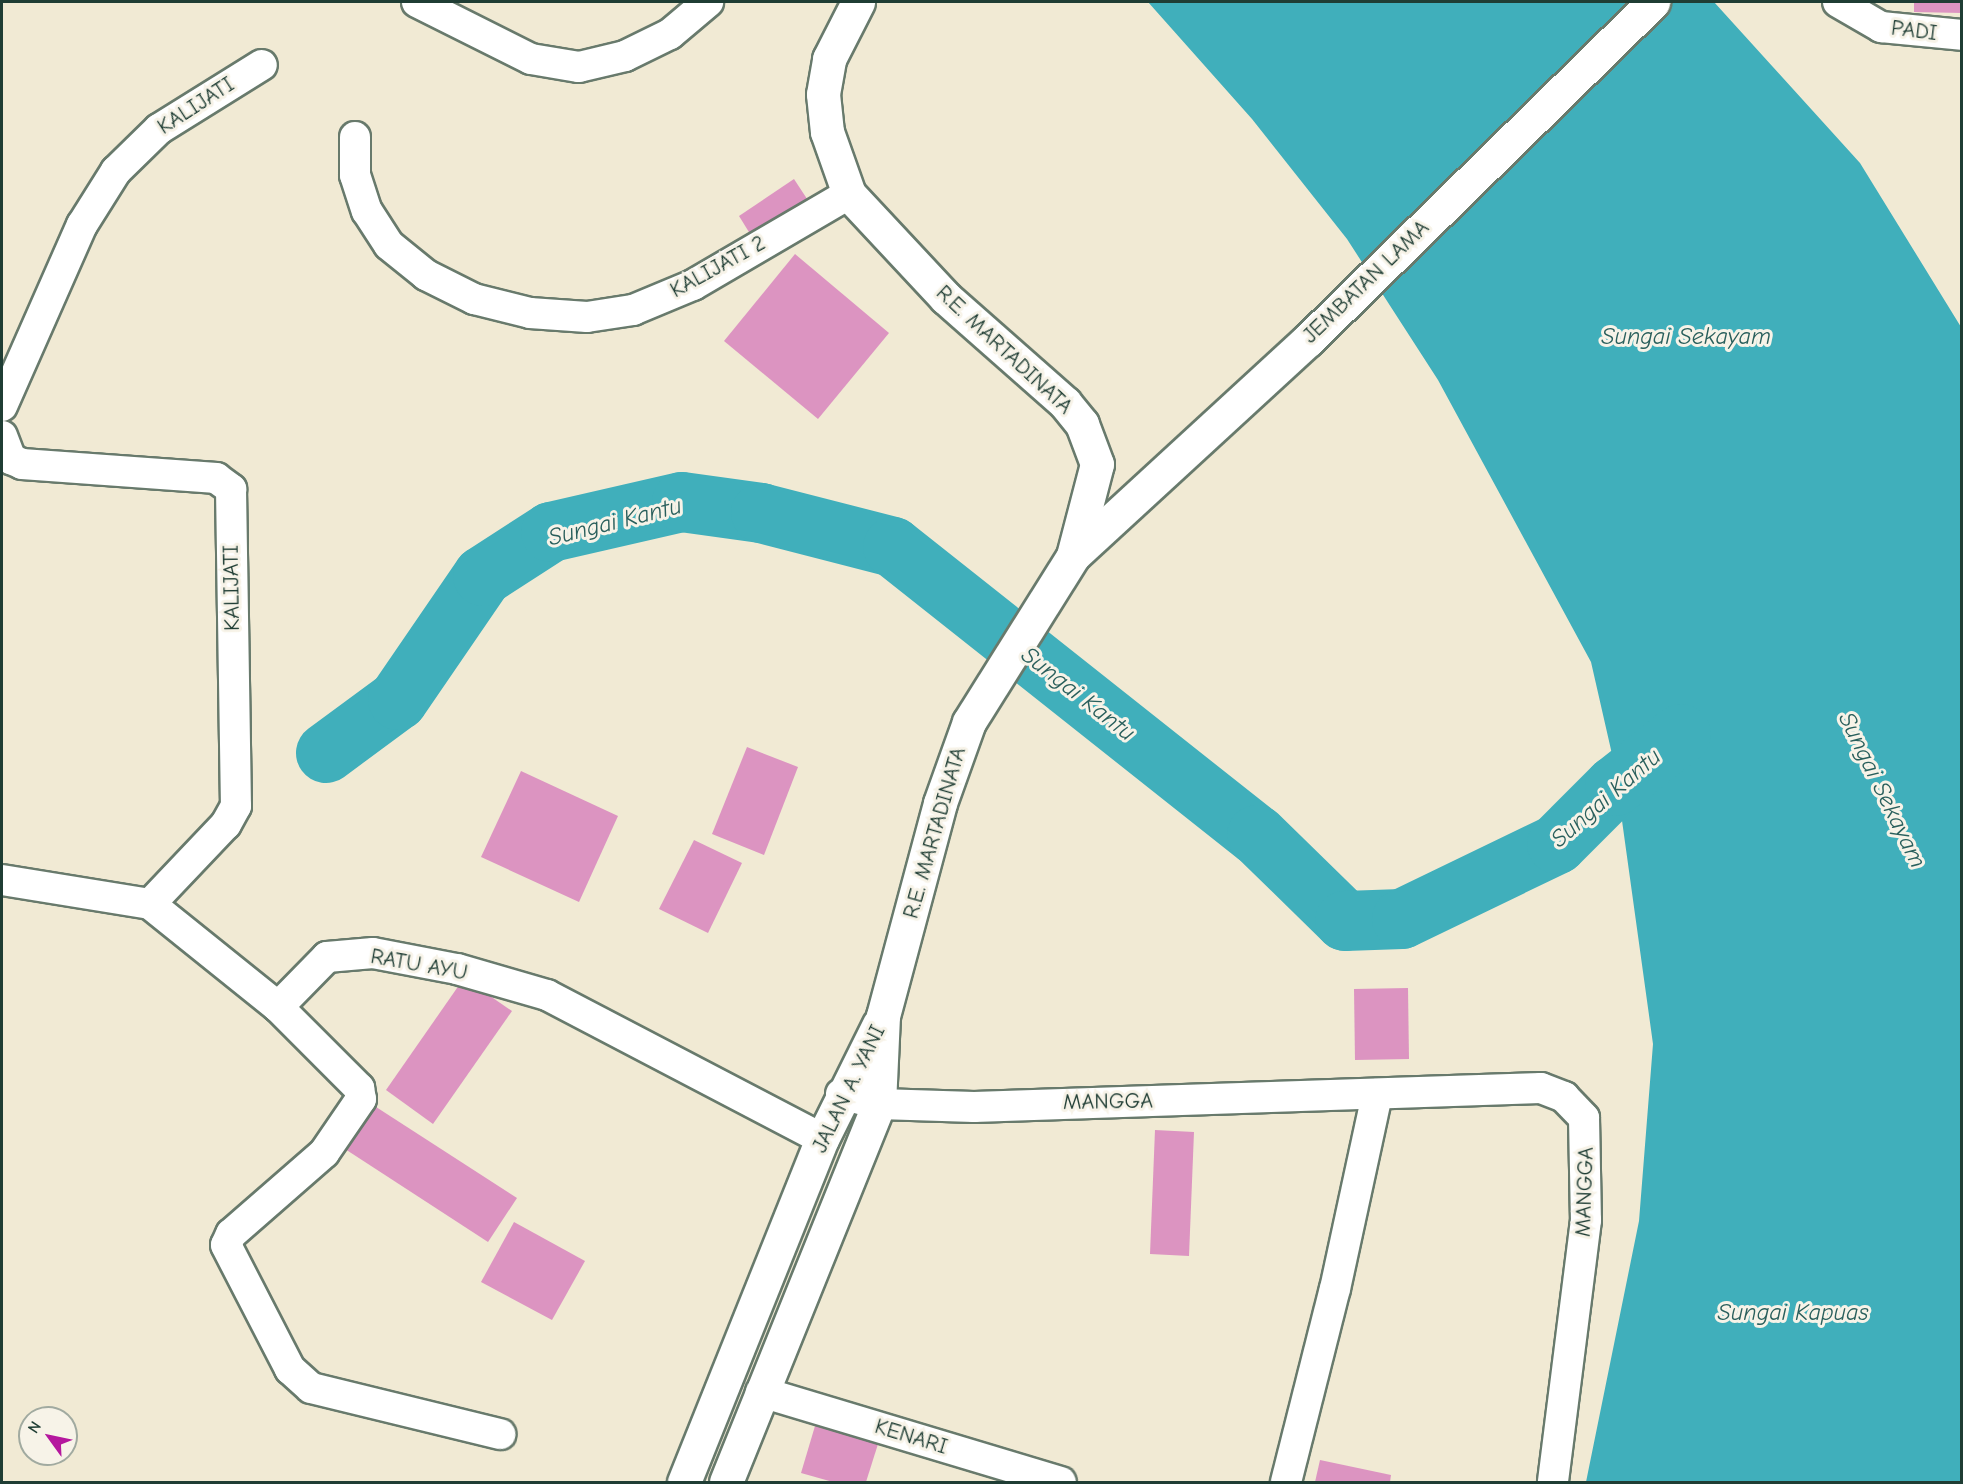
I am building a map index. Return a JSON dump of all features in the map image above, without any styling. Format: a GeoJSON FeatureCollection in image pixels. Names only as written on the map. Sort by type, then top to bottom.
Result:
{"type":"FeatureCollection","features":[{"type":"Feature","properties":{"kind":"highway","name":"R.E. MARTADINATA"},"geometry":{"type":"LineString","coordinates":[[858,2],[829,59],[823,94],[827,132],[849,194],[946,298],[1034,373],[1082,424],[1097,464],[1073,556],[988,686],[940,803],[883,1016]]}},
{"type":"Feature","properties":{"kind":"highway","name":"JEMBATAN LAMA"},"geometry":{"type":"LineString","coordinates":[[1073,556],[1308,340],[1653,2]]}},
{"type":"Feature","properties":{"kind":"highway","name":"JALAN A. YANI"},"geometry":{"type":"LineString","coordinates":[[684,1482],[841,1094],[883,1016]]}},
{"type":"Feature","properties":{"kind":"highway","name":"JALAN A. YANI"},"geometry":{"type":"LineString","coordinates":[[726,1482],[879,1104],[883,1016]]}},
{"type":"Feature","properties":{"kind":"street"},"geometry":{"type":"LineString","coordinates":[[417,2],[531,59],[579,67],[625,56],[670,34],[708,2]]}},
{"type":"Feature","properties":{"kind":"street","name":"PADI"},"geometry":{"type":"LineString","coordinates":[[1838,2],[1881,27],[1962,35]]}},
{"type":"Feature","properties":{"kind":"street","name":"KALIJATI"},"geometry":{"type":"LineString","coordinates":[[2,406],[82,225],[116,171],[159,129],[262,65]]}},
{"type":"Feature","properties":{"kind":"street","name":"KALIJATI 2"},"geometry":{"type":"LineString","coordinates":[[355,137],[355,175],[367,211],[389,245],[426,275],[455,289],[530,313],[587,317],[633,310],[693,285],[849,194]]}},
{"type":"Feature","properties":{"kind":"street","name":"KALIJATI"},"geometry":{"type":"LineString","coordinates":[[2,436],[10,459],[22,464],[216,478],[231,489],[236,806],[226,824],[150,904]]}},
{"type":"Feature","properties":{"kind":"street"},"geometry":{"type":"LineString","coordinates":[[2,880],[150,904],[278,1007],[359,1088],[361,1099],[324,1153],[231,1234],[226,1245],[285,1359],[311,1388],[500,1434]]}},
{"type":"Feature","properties":{"kind":"street","name":"RATU AYU"},"geometry":{"type":"LineString","coordinates":[[278,1007],[327,957],[373,953],[457,969],[574,1008],[822,1139]]}},
{"type":"Feature","properties":{"kind":"street","name":"MANGGA"},"geometry":{"type":"LineString","coordinates":[[841,1094],[879,1104],[975,1107],[1541,1088],[1564,1097],[1584,1118],[1586,1220],[1553,1482]]}},
{"type":"Feature","properties":{"kind":"street"},"geometry":{"type":"LineString","coordinates":[[1286,1482],[1335,1289],[1377,1094]]}},
{"type":"Feature","properties":{"kind":"street","name":"KENARI"},"geometry":{"type":"LineString","coordinates":[[761,1392],[1061,1482]]}},
{"type":"Feature","properties":{"kind":"water","name":"Sungai Sekayam"},"geometry":{"type":"Polygon","coordinates":[[[1148,2],[1714,2],[1860,163],[1961,327],[1961,1482],[1586,1482],[1639,1221],[1653,1044],[1614,763],[1591,662],[1438,380],[1347,239],[1252,119],[1148,2]]]}},
{"type":"Feature","properties":{"kind":"building"},"geometry":{"type":"Polygon","coordinates":[[[1914,2],[1962,2],[1962,13],[1914,12],[1914,2]]]}},
{"type":"Feature","properties":{"kind":"building"},"geometry":{"type":"Polygon","coordinates":[[[794,179],[813,208],[757,245],[739,216],[794,179]]]}},
{"type":"Feature","properties":{"kind":"building"},"geometry":{"type":"Polygon","coordinates":[[[795,254],[889,333],[818,419],[724,341],[795,254]]]}},
{"type":"Feature","properties":{"kind":"building"},"geometry":{"type":"Polygon","coordinates":[[[747,747],[798,767],[764,855],[712,834],[747,747]]]}},
{"type":"Feature","properties":{"kind":"building"},"geometry":{"type":"Polygon","coordinates":[[[521,771],[618,816],[579,902],[481,857],[521,771]]]}},
{"type":"Feature","properties":{"kind":"building"},"geometry":{"type":"Polygon","coordinates":[[[694,840],[742,863],[708,933],[659,909],[694,840]]]}},
{"type":"Feature","properties":{"kind":"building"},"geometry":{"type":"Polygon","coordinates":[[[464,978],[512,1011],[433,1124],[386,1090],[464,978]]]}},
{"type":"Feature","properties":{"kind":"building"},"geometry":{"type":"Polygon","coordinates":[[[1408,988],[1409,1059],[1355,1060],[1354,989],[1408,988]]]}},
{"type":"Feature","properties":{"kind":"building"},"geometry":{"type":"Polygon","coordinates":[[[373,1105],[517,1198],[488,1242],[345,1149],[373,1105]]]}},
{"type":"Feature","properties":{"kind":"building"},"geometry":{"type":"Polygon","coordinates":[[[1155,1130],[1194,1132],[1189,1256],[1150,1254],[1155,1130]]]}},
{"type":"Feature","properties":{"kind":"building"},"geometry":{"type":"Polygon","coordinates":[[[514,1222],[585,1261],[552,1320],[481,1282],[514,1222]]]}},
{"type":"Feature","properties":{"kind":"building"},"geometry":{"type":"Polygon","coordinates":[[[815,1426],[878,1444],[866,1482],[833,1482],[801,1473],[815,1426]]]}},
{"type":"Feature","properties":{"kind":"building"},"geometry":{"type":"Polygon","coordinates":[[[1320,1460],[1391,1475],[1390,1482],[1315,1482],[1320,1460]]]}},
{"type":"Feature","properties":{"kind":"waterway","name":"Sungai Kantu"},"geometry":{"type":"LineString","coordinates":[[326,753],[398,700],[483,576],[551,532],[682,502],[761,513],[893,547],[1257,835],[1345,921],[1402,919],[1557,844],[1615,786],[1681,734]]}},
{"type":"Feature","properties":{"kind":"water label","name":"Sungai Kapuas"},"geometry":{"type":"Point","coordinates":[1793,1313]}}]}
